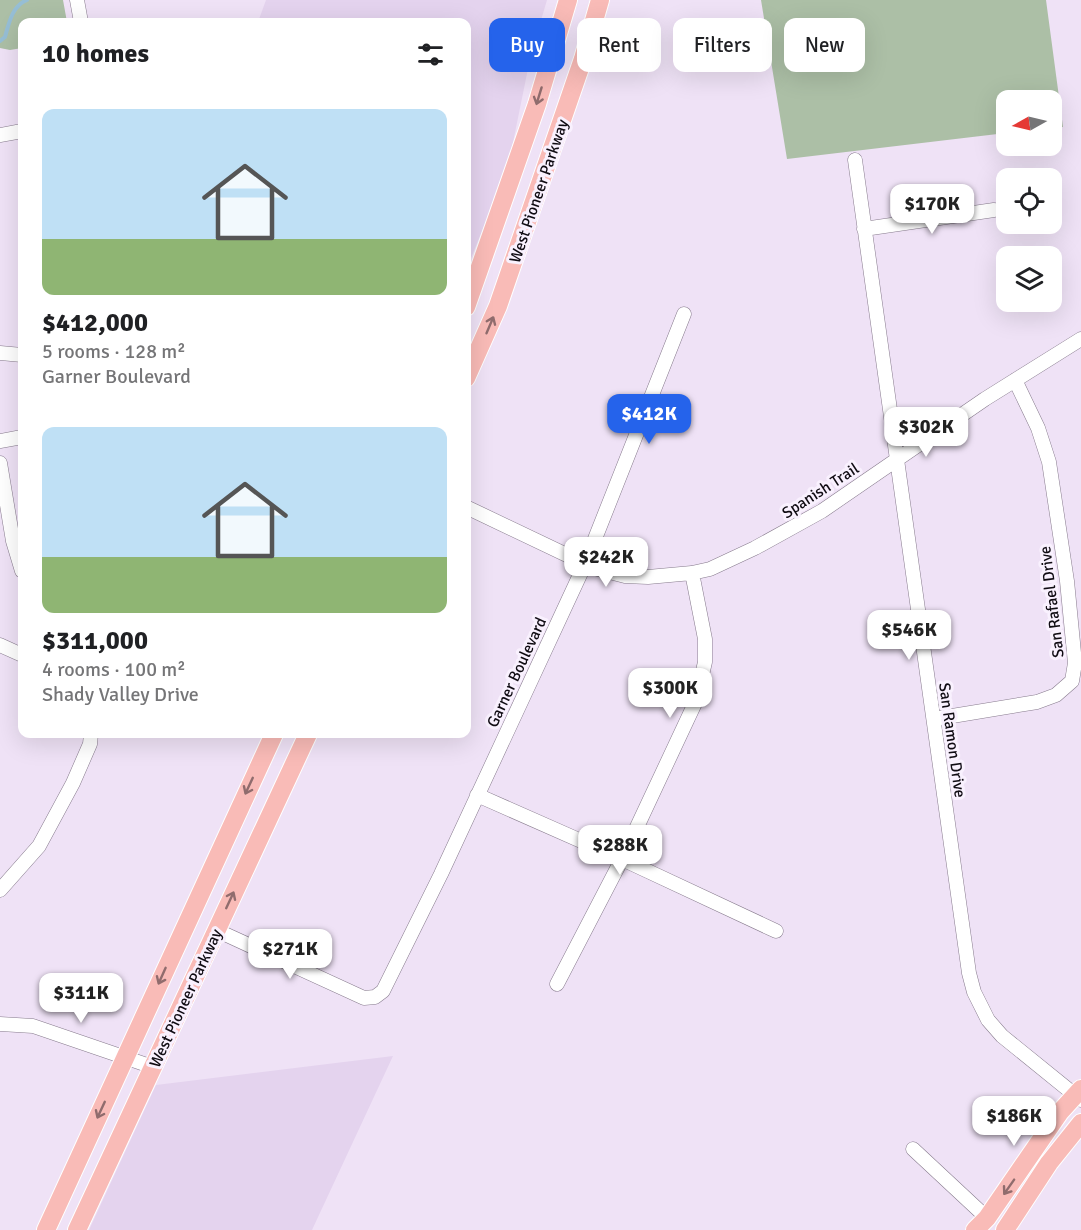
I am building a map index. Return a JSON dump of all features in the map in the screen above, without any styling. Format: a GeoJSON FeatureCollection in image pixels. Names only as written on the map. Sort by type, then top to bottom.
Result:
{"type":"FeatureCollection","features":[{"type":"Feature","properties":{"kind":"main road","name":"West Pioneer Parkway"},"geometry":{"type":"LineString","coordinates":[[473,266],[537,104],[568,0]]}},
{"type":"Feature","properties":{"kind":"main road","name":"West Pioneer Parkway"},"geometry":{"type":"LineString","coordinates":[[471,367],[498,306],[583,59],[600,0]]}},
{"type":"Feature","properties":{"kind":"main road","name":"West Pioneer Parkway"},"geometry":{"type":"LineString","coordinates":[[46,1230],[190,912],[272,738]]}},
{"type":"Feature","properties":{"kind":"main road","name":"West Pioneer Parkway"},"geometry":{"type":"LineString","coordinates":[[77,1230],[306,738]]}},
{"type":"Feature","properties":{"kind":"main road"},"geometry":{"type":"LineString","coordinates":[[981,1224],[1060,1113],[1079,1095]]}},
{"type":"Feature","properties":{"kind":"main road"},"geometry":{"type":"LineString","coordinates":[[1005,1230],[1049,1163],[1081,1123]]}},
{"type":"Feature","properties":{"kind":"street"},"geometry":{"type":"LineString","coordinates":[[77,0],[80,18]]}},
{"type":"Feature","properties":{"kind":"street"},"geometry":{"type":"LineString","coordinates":[[0,135],[18,132]]}},
{"type":"Feature","properties":{"kind":"street","name":"San Ramon Drive"},"geometry":{"type":"LineString","coordinates":[[855,160],[963,941],[974,992],[988,1020],[1002,1036],[1079,1095]]}},
{"type":"Feature","properties":{"kind":"street"},"geometry":{"type":"LineString","coordinates":[[864,229],[994,210]]}},
{"type":"Feature","properties":{"kind":"street","name":"Garner Boulevard"},"geometry":{"type":"LineString","coordinates":[[216,930],[364,998],[375,997],[383,991],[441,874],[585,564],[684,314]]}},
{"type":"Feature","properties":{"kind":"street","name":"Spanish Trail"},"geometry":{"type":"LineString","coordinates":[[471,509],[594,568],[625,576],[648,577],[710,569],[755,548],[822,511],[897,459],[1081,339]]}},
{"type":"Feature","properties":{"kind":"street"},"geometry":{"type":"LineString","coordinates":[[0,352],[18,354]]}},
{"type":"Feature","properties":{"kind":"street","name":"San Rafael Drive"},"geometry":{"type":"LineString","coordinates":[[933,719],[1037,702],[1056,695],[1072,681],[1075,663],[1049,462],[1038,428],[1016,380]]}},
{"type":"Feature","properties":{"kind":"street"},"geometry":{"type":"LineString","coordinates":[[0,441],[18,438]]}},
{"type":"Feature","properties":{"kind":"street"},"geometry":{"type":"LineString","coordinates":[[0,463],[7,543],[18,564]]}},
{"type":"Feature","properties":{"kind":"street"},"geometry":{"type":"LineString","coordinates":[[558,984],[622,859],[697,695],[705,662],[705,639],[692,573]]}},
{"type":"Feature","properties":{"kind":"street"},"geometry":{"type":"LineString","coordinates":[[0,645],[18,652]]}},
{"type":"Feature","properties":{"kind":"street"},"geometry":{"type":"LineString","coordinates":[[0,890],[39,846],[73,783],[91,738]]}},
{"type":"Feature","properties":{"kind":"street"},"geometry":{"type":"LineString","coordinates":[[477,795],[776,931]]}},
{"type":"Feature","properties":{"kind":"street"},"geometry":{"type":"LineString","coordinates":[[0,1024],[33,1026],[153,1067]]}},
{"type":"Feature","properties":{"kind":"street"},"geometry":{"type":"LineString","coordinates":[[913,1149],[981,1224]]}},
{"type":"Feature","properties":{"kind":"shaded area"},"geometry":{"type":"Polygon","coordinates":[[[266,0],[547,0],[542,18],[489,18],[489,72],[527,72],[508,167],[471,258],[471,18],[259,18],[266,0]]]}},
{"type":"Feature","properties":{"kind":"shaded area"},"geometry":{"type":"Polygon","coordinates":[[[393,1056],[312,1230],[89,1230],[156,1085],[393,1056]]]}},
{"type":"Feature","properties":{"kind":"green space"},"geometry":{"type":"Polygon","coordinates":[[[0,0],[63,0],[66,18],[18,18],[18,49],[0,48],[0,0]]]}},
{"type":"Feature","properties":{"kind":"green space"},"geometry":{"type":"Polygon","coordinates":[[[761,0],[1046,0],[1058,90],[996,90],[996,134],[787,159],[772,67],[772,18],[764,18],[761,0]]]}},
{"type":"Feature","properties":{"kind":"waterway"},"geometry":{"type":"LineString","coordinates":[[0,41],[5,37],[18,6],[27,0]]}}]}
